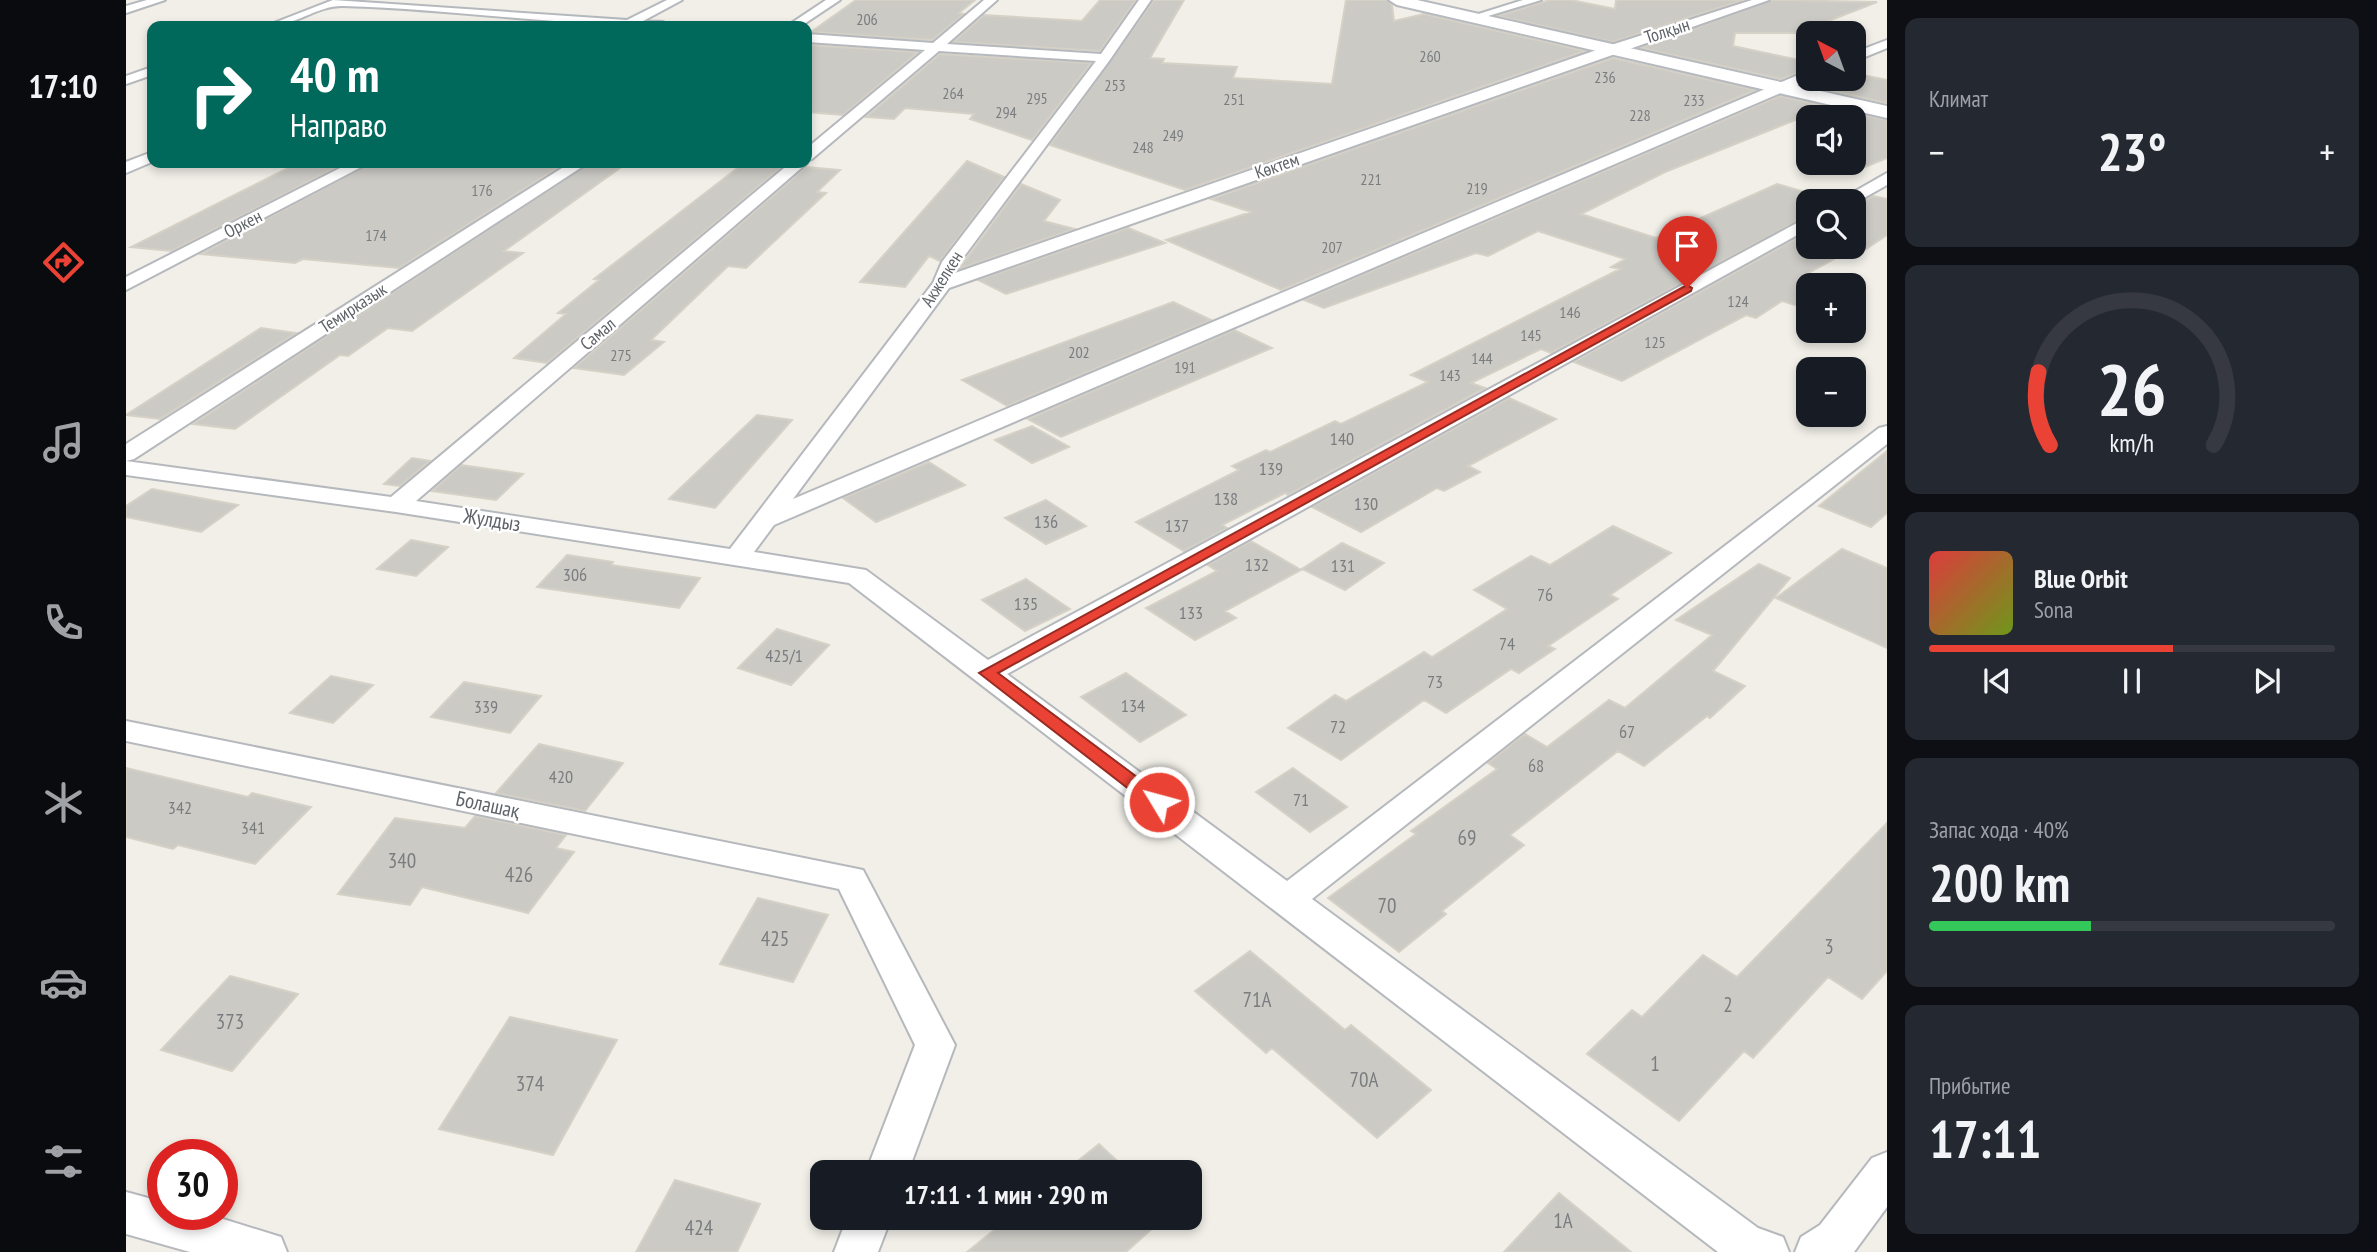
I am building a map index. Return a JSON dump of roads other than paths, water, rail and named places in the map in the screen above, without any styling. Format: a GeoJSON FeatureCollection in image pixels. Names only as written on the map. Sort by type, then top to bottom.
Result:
{"type":"FeatureCollection","features":[{"type":"Feature","properties":{"kind":"street"},"geometry":{"type":"LineString","coordinates":[[126,10],[159,0]]}},
{"type":"Feature","properties":{"kind":"street"},"geometry":{"type":"LineString","coordinates":[[469,21],[518,0]]}},
{"type":"Feature","properties":{"kind":"street"},"geometry":{"type":"LineString","coordinates":[[635,21],[676,0]]}},
{"type":"Feature","properties":{"kind":"street"},"geometry":{"type":"LineString","coordinates":[[801,21],[834,0]]}},
{"type":"Feature","properties":{"kind":"street"},"geometry":{"type":"LineString","coordinates":[[812,152],[991,0]]}},
{"type":"Feature","properties":{"kind":"street","name":"Акжелкен"},"geometry":{"type":"LineString","coordinates":[[737,557],[942,284],[948,266],[1105,58],[1145,0]]}},
{"type":"Feature","properties":{"kind":"street"},"geometry":{"type":"LineString","coordinates":[[1397,0],[1887,111]]}},
{"type":"Feature","properties":{"kind":"street"},"geometry":{"type":"LineString","coordinates":[[1475,17],[1535,0]]}},
{"type":"Feature","properties":{"kind":"street","name":"Толқын"},"geometry":{"type":"LineString","coordinates":[[1612,49],[1763,0]]}},
{"type":"Feature","properties":{"kind":"street"},"geometry":{"type":"LineString","coordinates":[[286,21],[340,1],[581,21]]}},
{"type":"Feature","properties":{"kind":"street"},"geometry":{"type":"LineString","coordinates":[[812,38],[1105,58]]}},
{"type":"Feature","properties":{"kind":"street"},"geometry":{"type":"LineString","coordinates":[[1866,53],[1887,44]]}},
{"type":"Feature","properties":{"kind":"street","name":"Көктем"},"geometry":{"type":"LineString","coordinates":[[942,284],[1612,49]]}},
{"type":"Feature","properties":{"kind":"street"},"geometry":{"type":"LineString","coordinates":[[126,80],[147,73]]}},
{"type":"Feature","properties":{"kind":"street"},"geometry":{"type":"LineString","coordinates":[[765,520],[1796,81]]}},
{"type":"Feature","properties":{"kind":"street"},"geometry":{"type":"LineString","coordinates":[[126,169],[147,159]]}},
{"type":"Feature","properties":{"kind":"street","name":"Оркен"},"geometry":{"type":"LineString","coordinates":[[126,284],[351,168]]}},
{"type":"Feature","properties":{"kind":"street","name":"Темирказык"},"geometry":{"type":"LineString","coordinates":[[126,454],[572,168]]}},
{"type":"Feature","properties":{"kind":"street","name":"Самал"},"geometry":{"type":"LineString","coordinates":[[396,505],[793,168]]}},
{"type":"Feature","properties":{"kind":"street"},"geometry":{"type":"LineString","coordinates":[[1866,190],[1887,178]]}},
{"type":"Feature","properties":{"kind":"street"},"geometry":{"type":"LineString","coordinates":[[1753,1250],[987,673],[1796,229]]}},
{"type":"Feature","properties":{"kind":"street"},"geometry":{"type":"LineString","coordinates":[[1287,899],[1887,433]]}},
{"type":"Feature","properties":{"kind":"street","name":"Жулдыз"},"geometry":{"type":"LineString","coordinates":[[126,468],[396,505],[858,576],[987,673]]}},
{"type":"Feature","properties":{"kind":"street","name":"Болашақ"},"geometry":{"type":"LineString","coordinates":[[126,731],[851,879],[935,1045],[892,1160]]}},
{"type":"Feature","properties":{"kind":"street"},"geometry":{"type":"LineString","coordinates":[[1817,1252],[1836,1240],[1887,1172]]}},
{"type":"Feature","properties":{"kind":"street"},"geometry":{"type":"LineString","coordinates":[[126,1213],[265,1252]]}},
{"type":"Feature","properties":{"kind":"street"},"geometry":{"type":"LineString","coordinates":[[856,1252],[864,1230]]}}]}
